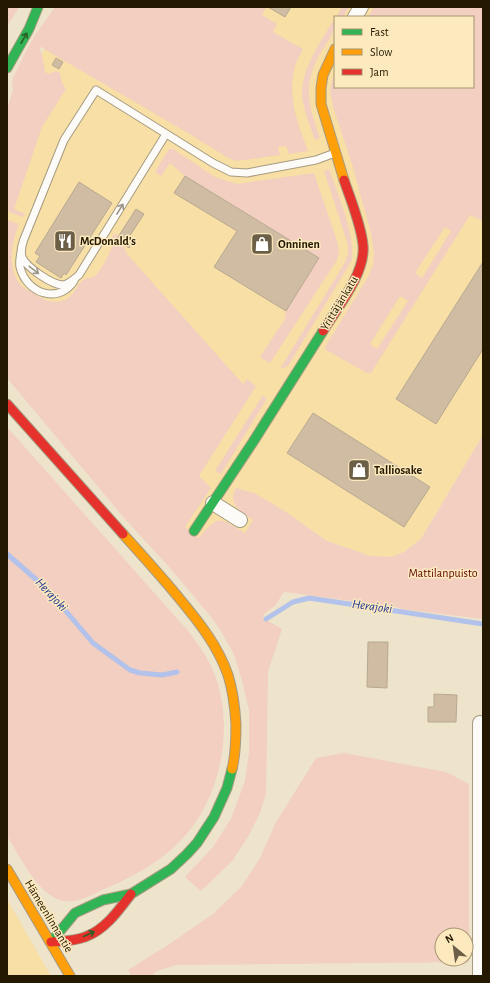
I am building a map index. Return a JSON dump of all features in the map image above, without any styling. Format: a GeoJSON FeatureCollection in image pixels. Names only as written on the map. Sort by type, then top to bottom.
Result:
{"type":"FeatureCollection","features":[{"type":"Feature","properties":{"kind":"main road"},"geometry":{"type":"LineString","coordinates":[[22,19],[32,7]]}},
{"type":"Feature","properties":{"kind":"main road"},"geometry":{"type":"LineString","coordinates":[[7,68],[29,29],[38,7]]}},
{"type":"Feature","properties":{"kind":"main road","name":"Yrittäjänkatu"},"geometry":{"type":"LineString","coordinates":[[194,531],[358,274],[362,259],[363,246],[358,224],[321,104],[320,88],[322,76],[334,51]]}},
{"type":"Feature","properties":{"kind":"main road"},"geometry":{"type":"LineString","coordinates":[[7,404],[159,574],[202,626],[222,661],[228,676],[236,723],[234,758],[227,788],[214,817],[187,854],[171,869],[131,894],[116,913],[101,927],[88,936],[51,942]]}},
{"type":"Feature","properties":{"kind":"main road","name":"Hämeenlinnantie"},"geometry":{"type":"LineString","coordinates":[[7,868],[70,976]]}},
{"type":"Feature","properties":{"kind":"main road"},"geometry":{"type":"LineString","coordinates":[[51,942],[75,913],[103,900],[131,894]]}},
{"type":"Feature","properties":{"kind":"street"},"geometry":{"type":"LineString","coordinates":[[356,16],[362,7]]}},
{"type":"Feature","properties":{"kind":"street"},"geometry":{"type":"LineString","coordinates":[[213,503],[240,520]]}},
{"type":"Feature","properties":{"kind":"street"},"geometry":{"type":"LineString","coordinates":[[480,723],[480,976]]}},
{"type":"Feature","properties":{"kind":"lane"},"geometry":{"type":"LineString","coordinates":[[166,134],[71,286],[63,292],[46,294],[32,286],[23,275],[19,262],[21,250],[64,140],[96,90],[213,163],[231,172],[247,173],[316,160],[336,153]]}},
{"type":"Feature","properties":{"kind":"lane"},"geometry":{"type":"LineString","coordinates":[[21,250],[25,262],[33,269],[58,284],[64,285],[79,275]]}},
{"type":"Feature","properties":{"kind":"shaded area"},"geometry":{"type":"Polygon","coordinates":[[[70,7],[483,7],[483,435],[421,539],[404,552],[392,557],[370,556],[327,541],[283,510],[195,576],[7,325],[7,119],[19,92],[70,7]]]}},
{"type":"Feature","properties":{"kind":"shaded area"},"geometry":{"type":"Polygon","coordinates":[[[7,899],[51,976],[7,976],[7,899]]]}},
{"type":"Feature","properties":{"kind":"green space"},"geometry":{"type":"Polygon","coordinates":[[[7,7],[19,7],[7,27],[7,7]]]}},
{"type":"Feature","properties":{"kind":"green space"},"geometry":{"type":"Polygon","coordinates":[[[55,7],[266,7],[262,15],[277,24],[273,32],[303,49],[296,63],[292,85],[294,108],[308,151],[289,154],[286,146],[278,147],[280,155],[237,161],[228,158],[39,46],[45,72],[49,74],[56,71],[60,73],[62,83],[66,89],[42,127],[14,209],[25,214],[23,217],[7,211],[7,109],[13,90],[12,80],[35,35],[55,7]]]}},
{"type":"Feature","properties":{"kind":"green space"},"geometry":{"type":"Polygon","coordinates":[[[342,7],[349,7],[344,16],[337,16],[342,7]]]}},
{"type":"Feature","properties":{"kind":"green space"},"geometry":{"type":"Polygon","coordinates":[[[374,7],[483,7],[483,221],[470,215],[371,373],[367,373],[326,350],[325,347],[368,277],[373,265],[374,254],[371,233],[352,164],[333,107],[330,90],[334,73],[334,88],[474,88],[474,16],[369,16],[374,7]],[[445,227],[415,273],[422,278],[451,231],[445,227]],[[400,296],[370,344],[377,349],[408,301],[400,296]]]}},
{"type":"Feature","properties":{"kind":"green space"},"geometry":{"type":"Polygon","coordinates":[[[334,20],[333,32],[315,64],[309,85],[312,115],[320,138],[315,140],[307,118],[302,95],[305,75],[313,55],[334,20]]]}},
{"type":"Feature","properties":{"kind":"green space"},"geometry":{"type":"Polygon","coordinates":[[[169,149],[173,149],[215,177],[237,184],[314,173],[338,244],[339,252],[337,260],[270,363],[260,357],[285,319],[286,311],[319,258],[185,176],[170,163],[161,176],[155,172],[169,149]]]}},
{"type":"Feature","properties":{"kind":"green space"},"geometry":{"type":"Polygon","coordinates":[[[329,169],[348,226],[351,238],[352,260],[288,366],[280,369],[344,264],[348,254],[348,245],[324,171],[329,169]]]}},
{"type":"Feature","properties":{"kind":"green space","name":"Mattilanpuisto"},"geometry":{"type":"Polygon","coordinates":[[[7,220],[19,224],[14,238],[12,261],[15,276],[20,285],[40,297],[54,302],[65,300],[73,293],[83,280],[97,274],[112,247],[109,242],[114,234],[119,236],[127,254],[243,384],[247,379],[256,386],[199,476],[211,488],[185,527],[199,538],[211,525],[220,520],[225,521],[245,533],[253,520],[240,511],[234,503],[233,499],[236,488],[254,493],[283,510],[327,541],[370,556],[392,557],[404,552],[421,539],[483,435],[483,619],[285,592],[283,593],[275,606],[265,613],[263,618],[282,629],[268,672],[266,794],[260,813],[249,835],[233,860],[201,891],[185,877],[213,847],[231,819],[245,781],[249,753],[249,710],[241,677],[233,652],[219,628],[207,612],[171,569],[125,519],[7,378],[7,220]]]}},
{"type":"Feature","properties":{"kind":"green space"},"geometry":{"type":"Polygon","coordinates":[[[263,395],[266,400],[221,474],[215,471],[263,395]]]}},
{"type":"Feature","properties":{"kind":"green space"},"geometry":{"type":"Polygon","coordinates":[[[7,427],[189,632],[209,662],[218,683],[223,706],[224,730],[222,754],[217,777],[208,800],[197,820],[183,838],[159,860],[131,877],[84,898],[70,901],[57,899],[42,888],[35,880],[7,836],[7,427]]]}},
{"type":"Feature","properties":{"kind":"green space"},"geometry":{"type":"Polygon","coordinates":[[[344,753],[446,772],[469,784],[469,927],[434,927],[434,962],[176,965],[157,971],[152,976],[132,976],[128,970],[213,914],[242,886],[260,858],[275,824],[316,758],[344,753]]]}},
{"type":"Feature","properties":{"kind":"building"},"geometry":{"type":"Polygon","coordinates":[[[268,7],[291,7],[285,17],[268,7]]]}},
{"type":"Feature","properties":{"kind":"building"},"geometry":{"type":"Polygon","coordinates":[[[56,58],[63,62],[59,69],[52,65],[56,58]]]}},
{"type":"Feature","properties":{"kind":"building","name":"Onninen"},"geometry":{"type":"Polygon","coordinates":[[[185,176],[319,258],[286,311],[214,267],[237,231],[174,193],[185,176]]]}},
{"type":"Feature","properties":{"kind":"building","name":"McDonald's"},"geometry":{"type":"Polygon","coordinates":[[[79,182],[112,203],[66,275],[64,273],[61,278],[36,262],[40,256],[35,253],[79,182]]]}},
{"type":"Feature","properties":{"kind":"building"},"geometry":{"type":"Polygon","coordinates":[[[136,209],[144,214],[129,237],[134,240],[129,248],[116,240],[136,209]]]}},
{"type":"Feature","properties":{"kind":"building"},"geometry":{"type":"Polygon","coordinates":[[[483,262],[483,349],[436,424],[396,399],[483,262]]]}},
{"type":"Feature","properties":{"kind":"building","name":"Talliosake"},"geometry":{"type":"Polygon","coordinates":[[[313,413],[430,487],[404,527],[287,453],[313,413]]]}},
{"type":"Feature","properties":{"kind":"building"},"geometry":{"type":"Polygon","coordinates":[[[368,642],[388,642],[387,688],[367,687],[368,642]]]}},
{"type":"Feature","properties":{"kind":"building"},"geometry":{"type":"Polygon","coordinates":[[[434,694],[457,695],[456,722],[428,722],[428,707],[434,707],[434,694]]]}},
{"type":"Feature","properties":{"kind":"waterway","name":"Herajoki"},"geometry":{"type":"LineString","coordinates":[[7,554],[47,589],[93,643],[130,670],[140,673],[162,675],[177,672]]}},
{"type":"Feature","properties":{"kind":"waterway","name":"Herajoki"},"geometry":{"type":"LineString","coordinates":[[266,619],[293,602],[309,598],[483,624]]}},
{"type":"Feature","properties":{"kind":"traffic: fast"},"geometry":{"type":"LineString","coordinates":[[7,68],[29,29],[38,7]]}},
{"type":"Feature","properties":{"kind":"traffic: fast"},"geometry":{"type":"LineString","coordinates":[[194,531],[253,442],[323,331]]}},
{"type":"Feature","properties":{"kind":"traffic: fast"},"geometry":{"type":"LineString","coordinates":[[51,942],[75,913],[103,900],[131,894],[171,869],[187,854],[197,843],[214,817],[227,788],[232,769]]}},
{"type":"Feature","properties":{"kind":"traffic: slow"},"geometry":{"type":"LineString","coordinates":[[334,51],[323,75],[321,104],[344,180]]}},
{"type":"Feature","properties":{"kind":"traffic: slow"},"geometry":{"type":"LineString","coordinates":[[123,534],[194,616],[213,644],[224,664],[234,700],[236,718],[236,746],[232,769]]}},
{"type":"Feature","properties":{"kind":"traffic: slow"},"geometry":{"type":"LineString","coordinates":[[7,869],[70,976]]}},
{"type":"Feature","properties":{"kind":"traffic: jam"},"geometry":{"type":"LineString","coordinates":[[323,331],[349,290],[360,267],[363,256],[363,245],[360,229],[344,180]]}},
{"type":"Feature","properties":{"kind":"traffic: jam"},"geometry":{"type":"LineString","coordinates":[[7,404],[123,534]]}},
{"type":"Feature","properties":{"kind":"traffic: jam"},"geometry":{"type":"LineString","coordinates":[[51,942],[77,939],[99,930],[111,919],[131,894]]}},
{"type":"Feature","properties":{"kind":"place","name":"McDonald's"},"geometry":{"type":"Point","coordinates":[65,241]}},
{"type":"Feature","properties":{"kind":"place","name":"Onninen"},"geometry":{"type":"Point","coordinates":[262,244]}},
{"type":"Feature","properties":{"kind":"place","name":"Talliosake"},"geometry":{"type":"Point","coordinates":[359,470]}}]}
